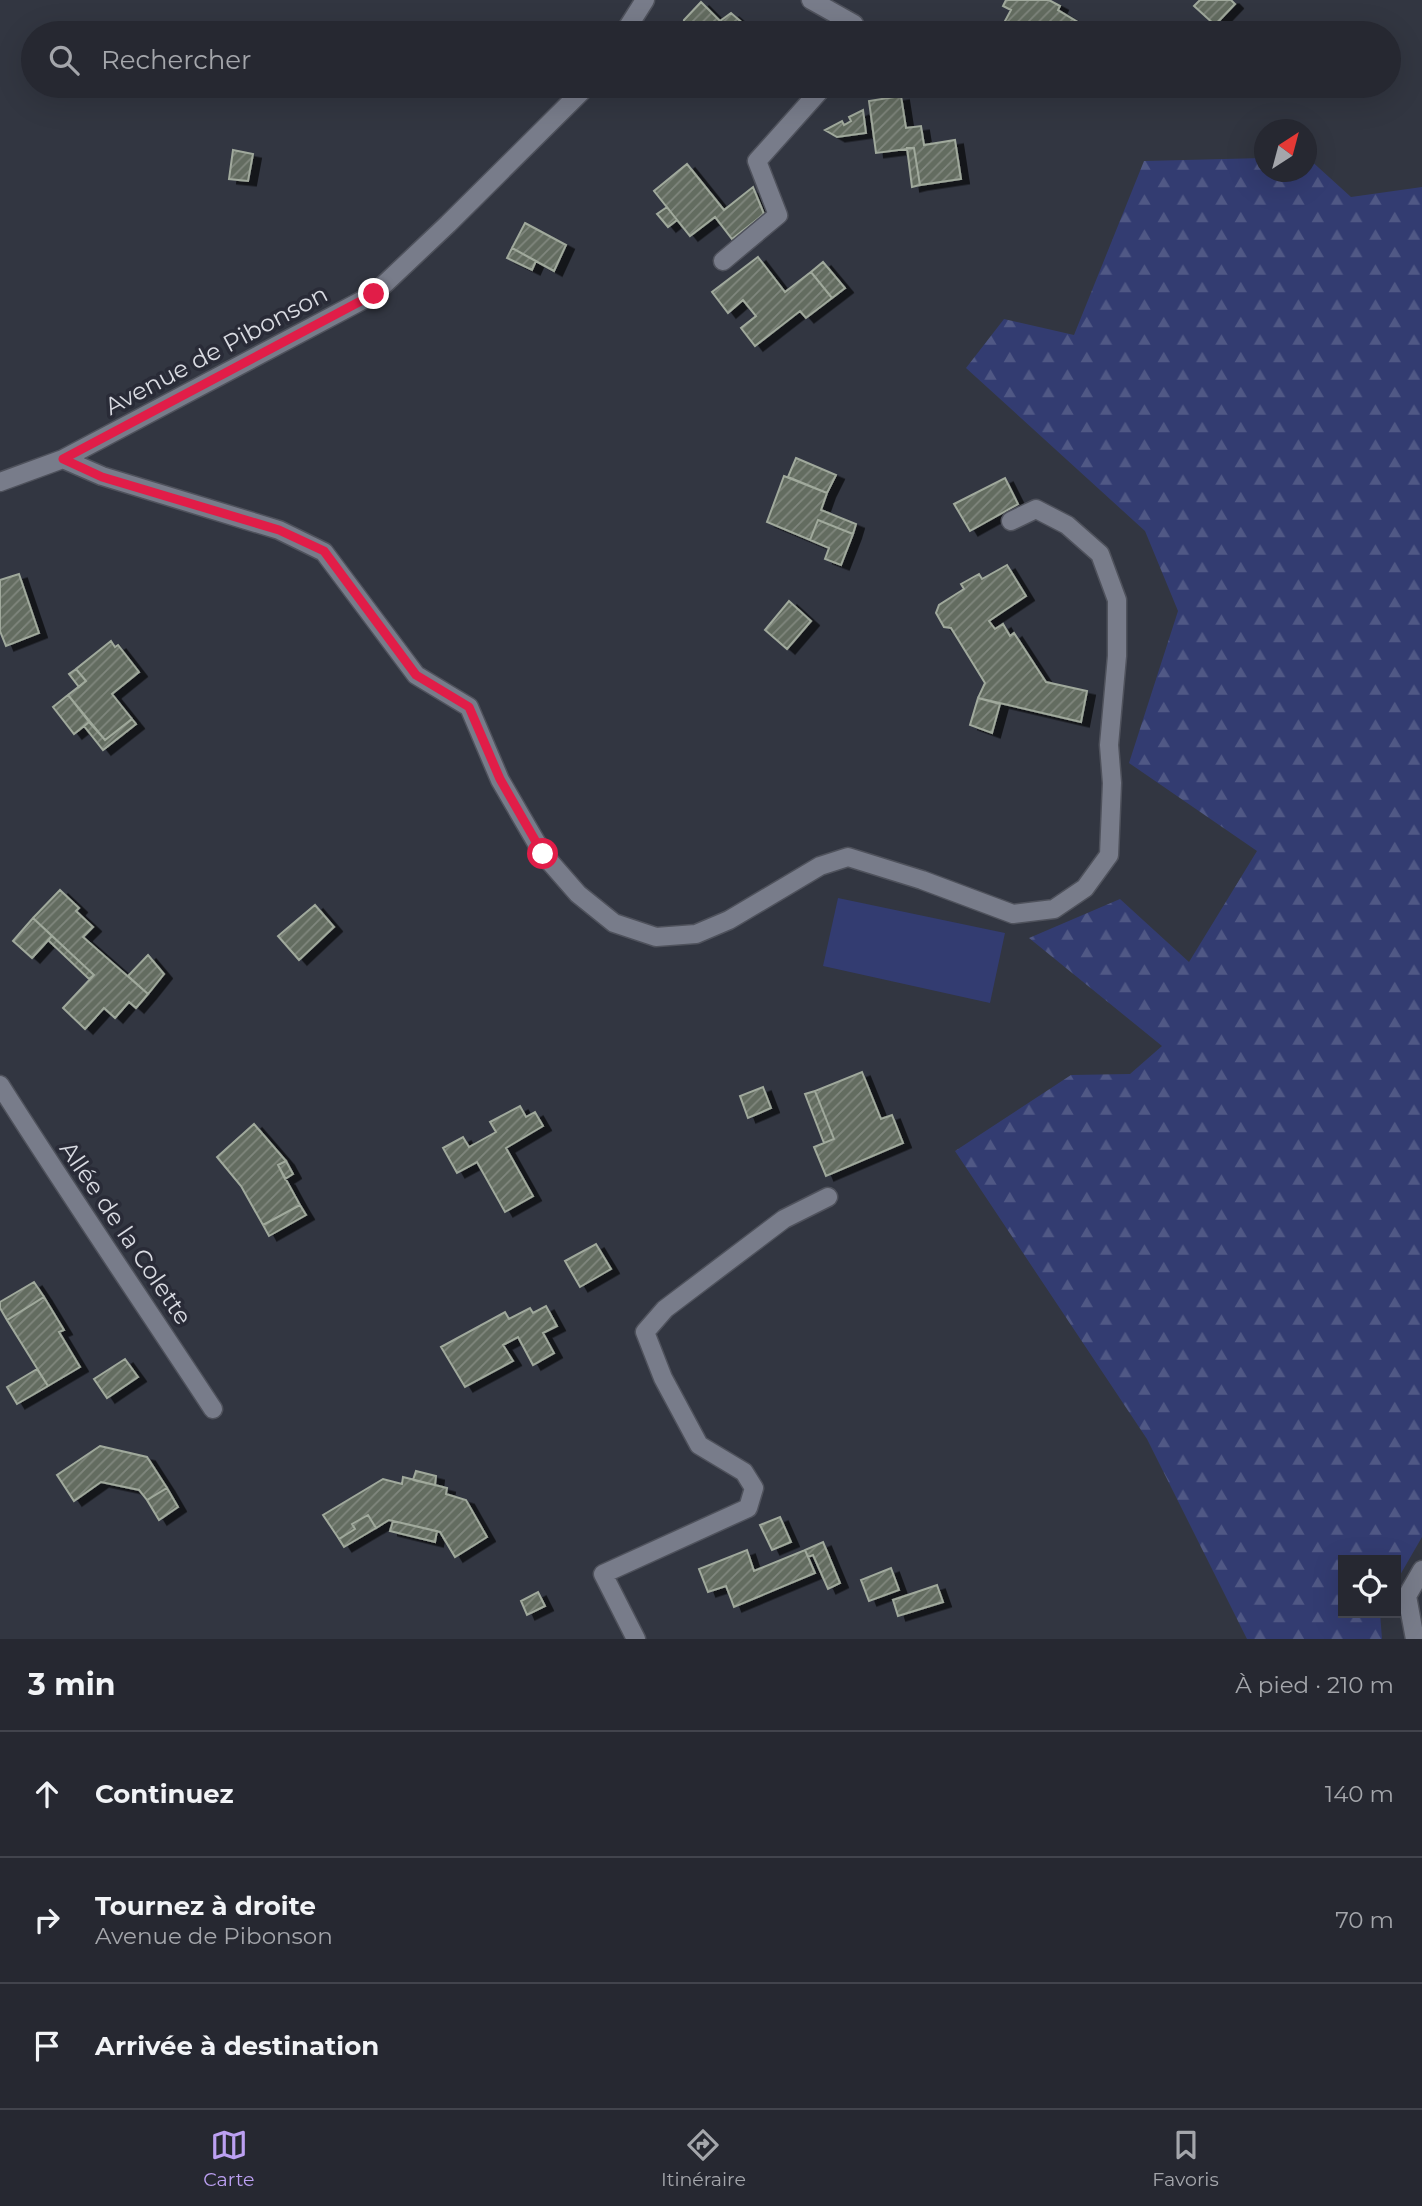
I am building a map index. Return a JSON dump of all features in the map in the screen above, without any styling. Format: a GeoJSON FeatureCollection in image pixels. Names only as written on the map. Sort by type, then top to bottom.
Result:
{"type":"FeatureCollection","features":[{"type":"Feature","properties":{"kind":"street"},"geometry":{"type":"LineString","coordinates":[[632,21],[645,0]]}},
{"type":"Feature","properties":{"kind":"street"},"geometry":{"type":"LineString","coordinates":[[811,0],[849,21]]}},
{"type":"Feature","properties":{"kind":"street","name":"Avenue de Pibonson"},"geometry":{"type":"LineString","coordinates":[[0,482],[63,459],[374,294],[575,98]]}},
{"type":"Feature","properties":{"kind":"street"},"geometry":{"type":"LineString","coordinates":[[723,261],[778,215],[758,161],[813,98]]}},
{"type":"Feature","properties":{"kind":"street"},"geometry":{"type":"LineString","coordinates":[[63,459],[102,477],[279,530],[324,551],[416,675],[469,707],[500,779],[543,854],[578,894],[614,923],[656,937],[696,934],[729,920],[809,872],[848,857],[922,880],[1013,914],[1054,909],[1086,888],[1109,855],[1112,783],[1109,745],[1117,656],[1117,600],[1100,554],[1067,525],[1036,509],[1012,520]]}},
{"type":"Feature","properties":{"kind":"street","name":"Allée de la Colette"},"geometry":{"type":"LineString","coordinates":[[0,1085],[46,1159],[91,1222],[213,1409]]}},
{"type":"Feature","properties":{"kind":"street"},"geometry":{"type":"LineString","coordinates":[[636,1639],[603,1574],[748,1508],[754,1488],[744,1472],[699,1445],[663,1378],[645,1332],[665,1309],[784,1219],[828,1197]]}},
{"type":"Feature","properties":{"kind":"street"},"geometry":{"type":"LineString","coordinates":[[1415,1639],[1407,1596],[1422,1570]]}},
{"type":"Feature","properties":{"kind":"green space"},"geometry":{"type":"Polygon","coordinates":[[[1254,158],[1254,182],[1317,182],[1317,166],[1351,197],[1422,187],[1422,1537],[1401,1573],[1401,1555],[1338,1555],[1338,1618],[1380,1618],[1382,1639],[1247,1639],[1147,1439],[955,1151],[1071,1075],[1130,1074],[1162,1046],[1029,938],[1120,899],[1189,962],[1257,851],[1129,763],[1178,611],[1145,531],[966,368],[1004,319],[1074,335],[1144,161],[1254,158]]]}},
{"type":"Feature","properties":{"kind":"green space"},"geometry":{"type":"Polygon","coordinates":[[[838,898],[1005,933],[990,1003],[823,966],[838,898]]]}},
{"type":"Feature","properties":{"kind":"building"},"geometry":{"type":"Polygon","coordinates":[[[1006,0],[1049,0],[1060,6],[1058,10],[1076,21],[1005,21],[1011,10],[1003,6],[1006,0]]]}},
{"type":"Feature","properties":{"kind":"building"},"geometry":{"type":"Polygon","coordinates":[[[1200,0],[1231,0],[1235,4],[1219,21],[1211,21],[1194,6],[1200,0]]]}},
{"type":"Feature","properties":{"kind":"building"},"geometry":{"type":"Polygon","coordinates":[[[701,2],[720,21],[684,21],[701,2]]]}},
{"type":"Feature","properties":{"kind":"building"},"geometry":{"type":"Polygon","coordinates":[[[731,13],[740,21],[720,21],[731,13]]]}},
{"type":"Feature","properties":{"kind":"building"},"geometry":{"type":"Polygon","coordinates":[[[901,98],[906,128],[921,126],[924,145],[955,140],[961,179],[920,185],[914,148],[876,153],[869,101],[901,98]]]}},
{"type":"Feature","properties":{"kind":"building"},"geometry":{"type":"Polygon","coordinates":[[[863,110],[866,133],[837,137],[825,130],[842,121],[844,125],[851,121],[849,117],[863,110]]]}},
{"type":"Feature","properties":{"kind":"building"},"geometry":{"type":"Polygon","coordinates":[[[907,148],[914,148],[920,185],[912,187],[907,148]]]}},
{"type":"Feature","properties":{"kind":"building"},"geometry":{"type":"Polygon","coordinates":[[[233,150],[253,154],[248,181],[229,179],[233,150]]]}},
{"type":"Feature","properties":{"kind":"building"},"geometry":{"type":"Polygon","coordinates":[[[687,164],[724,210],[753,187],[764,214],[732,239],[715,217],[690,236],[654,191],[687,164]]]}},
{"type":"Feature","properties":{"kind":"building"},"geometry":{"type":"Polygon","coordinates":[[[667,207],[677,220],[668,227],[657,214],[667,207]]]}},
{"type":"Feature","properties":{"kind":"building"},"geometry":{"type":"Polygon","coordinates":[[[525,223],[566,245],[554,271],[512,248],[525,223]]]}},
{"type":"Feature","properties":{"kind":"building"},"geometry":{"type":"Polygon","coordinates":[[[512,248],[536,261],[532,270],[507,258],[512,248]]]}},
{"type":"Feature","properties":{"kind":"building"},"geometry":{"type":"Polygon","coordinates":[[[758,257],[785,292],[811,272],[832,298],[806,318],[800,311],[755,346],[741,328],[756,316],[743,300],[728,313],[712,292],[758,257]]]}},
{"type":"Feature","properties":{"kind":"building"},"geometry":{"type":"Polygon","coordinates":[[[823,262],[845,288],[832,298],[811,272],[823,262]]]}},
{"type":"Feature","properties":{"kind":"building"},"geometry":{"type":"Polygon","coordinates":[[[796,458],[836,475],[827,493],[788,477],[796,458]]]}},
{"type":"Feature","properties":{"kind":"building"},"geometry":{"type":"Polygon","coordinates":[[[784,476],[827,493],[821,510],[856,524],[853,534],[818,520],[810,540],[767,522],[784,476]]]}},
{"type":"Feature","properties":{"kind":"building"},"geometry":{"type":"Polygon","coordinates":[[[1005,478],[1018,504],[970,531],[954,504],[1005,478]]]}},
{"type":"Feature","properties":{"kind":"building"},"geometry":{"type":"Polygon","coordinates":[[[818,520],[853,534],[841,565],[825,559],[829,548],[810,540],[818,520]]]}},
{"type":"Feature","properties":{"kind":"building"},"geometry":{"type":"Polygon","coordinates":[[[1007,565],[1026,596],[989,621],[995,629],[1003,624],[1010,636],[1014,633],[1046,682],[1087,691],[1081,722],[978,698],[985,683],[951,628],[944,627],[936,613],[939,605],[964,589],[961,584],[979,574],[982,579],[1007,565]]]}},
{"type":"Feature","properties":{"kind":"building"},"geometry":{"type":"Polygon","coordinates":[[[19,574],[39,633],[6,646],[0,631],[0,580],[19,574]]]}},
{"type":"Feature","properties":{"kind":"building"},"geometry":{"type":"Polygon","coordinates":[[[789,601],[811,621],[787,649],[765,630],[789,601]]]}},
{"type":"Feature","properties":{"kind":"building"},"geometry":{"type":"Polygon","coordinates":[[[111,641],[115,647],[118,645],[139,672],[112,694],[132,719],[105,740],[68,695],[86,681],[76,669],[111,641]]]}},
{"type":"Feature","properties":{"kind":"building"},"geometry":{"type":"Polygon","coordinates":[[[76,669],[86,681],[79,687],[69,674],[76,669]]]}},
{"type":"Feature","properties":{"kind":"building"},"geometry":{"type":"Polygon","coordinates":[[[68,695],[89,722],[74,734],[53,707],[68,695]]]}},
{"type":"Feature","properties":{"kind":"building"},"geometry":{"type":"Polygon","coordinates":[[[978,698],[1000,704],[992,733],[970,725],[978,698]]]}},
{"type":"Feature","properties":{"kind":"building"},"geometry":{"type":"Polygon","coordinates":[[[132,719],[136,724],[103,750],[84,726],[89,722],[105,740],[132,719]]]}},
{"type":"Feature","properties":{"kind":"building"},"geometry":{"type":"Polygon","coordinates":[[[60,890],[79,908],[76,911],[93,927],[83,937],[148,994],[136,1008],[129,1002],[115,1018],[104,1008],[85,1029],[63,1008],[94,975],[33,918],[60,890]]]}},
{"type":"Feature","properties":{"kind":"building"},"geometry":{"type":"Polygon","coordinates":[[[315,905],[334,927],[299,960],[278,936],[315,905]]]}},
{"type":"Feature","properties":{"kind":"building"},"geometry":{"type":"Polygon","coordinates":[[[33,918],[52,936],[32,958],[13,941],[33,918]]]}},
{"type":"Feature","properties":{"kind":"building"},"geometry":{"type":"Polygon","coordinates":[[[52,936],[94,975],[89,979],[48,940],[52,936]]]}},
{"type":"Feature","properties":{"kind":"building"},"geometry":{"type":"Polygon","coordinates":[[[148,955],[164,974],[148,994],[128,976],[148,955]]]}},
{"type":"Feature","properties":{"kind":"building"},"geometry":{"type":"Polygon","coordinates":[[[862,1072],[881,1119],[892,1115],[903,1143],[826,1176],[814,1147],[834,1139],[815,1091],[862,1072]]]}},
{"type":"Feature","properties":{"kind":"building"},"geometry":{"type":"Polygon","coordinates":[[[763,1087],[771,1108],[748,1118],[740,1096],[763,1087]]]}},
{"type":"Feature","properties":{"kind":"building"},"geometry":{"type":"Polygon","coordinates":[[[815,1091],[834,1139],[824,1143],[805,1094],[815,1091]]]}},
{"type":"Feature","properties":{"kind":"building"},"geometry":{"type":"Polygon","coordinates":[[[520,1106],[526,1117],[535,1112],[543,1126],[506,1148],[533,1196],[505,1212],[477,1162],[457,1173],[443,1148],[463,1137],[469,1147],[496,1132],[490,1122],[520,1106]]]}},
{"type":"Feature","properties":{"kind":"building"},"geometry":{"type":"Polygon","coordinates":[[[254,1124],[286,1161],[278,1165],[300,1205],[263,1225],[241,1186],[217,1157],[254,1124]]]}},
{"type":"Feature","properties":{"kind":"building"},"geometry":{"type":"Polygon","coordinates":[[[286,1161],[293,1174],[285,1179],[278,1165],[286,1161]]]}},
{"type":"Feature","properties":{"kind":"building"},"geometry":{"type":"Polygon","coordinates":[[[300,1205],[306,1215],[269,1236],[263,1225],[300,1205]]]}},
{"type":"Feature","properties":{"kind":"building"},"geometry":{"type":"Polygon","coordinates":[[[596,1244],[611,1269],[580,1287],[565,1261],[596,1244]]]}},
{"type":"Feature","properties":{"kind":"building"},"geometry":{"type":"Polygon","coordinates":[[[34,1282],[44,1297],[7,1320],[0,1308],[0,1302],[34,1282]]]}},
{"type":"Feature","properties":{"kind":"building"},"geometry":{"type":"Polygon","coordinates":[[[44,1297],[64,1330],[59,1332],[80,1367],[48,1386],[7,1320],[44,1297]]]}},
{"type":"Feature","properties":{"kind":"building"},"geometry":{"type":"Polygon","coordinates":[[[546,1306],[557,1326],[543,1333],[554,1353],[533,1365],[518,1337],[503,1345],[513,1361],[465,1387],[441,1347],[505,1312],[509,1319],[530,1308],[533,1313],[546,1306]]]}},
{"type":"Feature","properties":{"kind":"building"},"geometry":{"type":"Polygon","coordinates":[[[125,1359],[138,1377],[107,1398],[94,1379],[125,1359]]]}},
{"type":"Feature","properties":{"kind":"building"},"geometry":{"type":"Polygon","coordinates":[[[37,1369],[48,1386],[17,1404],[7,1387],[37,1369]]]}},
{"type":"Feature","properties":{"kind":"building"},"geometry":{"type":"Polygon","coordinates":[[[100,1446],[147,1457],[167,1488],[147,1500],[139,1490],[101,1482],[74,1501],[57,1475],[100,1446]]]}},
{"type":"Feature","properties":{"kind":"building"},"geometry":{"type":"Polygon","coordinates":[[[416,1471],[436,1476],[435,1485],[413,1480],[416,1471]]]}},
{"type":"Feature","properties":{"kind":"building"},"geometry":{"type":"Polygon","coordinates":[[[403,1477],[447,1488],[446,1494],[466,1500],[487,1537],[455,1557],[440,1532],[389,1520],[376,1528],[368,1515],[352,1524],[355,1529],[339,1539],[323,1515],[383,1479],[402,1484],[403,1477]]]}},
{"type":"Feature","properties":{"kind":"building"},"geometry":{"type":"Polygon","coordinates":[[[167,1488],[178,1507],[159,1520],[147,1500],[167,1488]]]}},
{"type":"Feature","properties":{"kind":"building"},"geometry":{"type":"Polygon","coordinates":[[[368,1515],[376,1528],[344,1547],[339,1539],[355,1529],[352,1524],[368,1515]]]}},
{"type":"Feature","properties":{"kind":"building"},"geometry":{"type":"Polygon","coordinates":[[[780,1517],[791,1542],[772,1550],[760,1525],[780,1517]]]}},
{"type":"Feature","properties":{"kind":"building"},"geometry":{"type":"Polygon","coordinates":[[[393,1521],[437,1531],[435,1542],[390,1531],[393,1521]]]}},
{"type":"Feature","properties":{"kind":"building"},"geometry":{"type":"Polygon","coordinates":[[[823,1542],[840,1583],[828,1589],[813,1555],[808,1557],[805,1550],[823,1542]]]}},
{"type":"Feature","properties":{"kind":"building"},"geometry":{"type":"Polygon","coordinates":[[[747,1550],[754,1571],[805,1550],[815,1573],[734,1607],[726,1586],[708,1592],[699,1569],[747,1550]]]}},
{"type":"Feature","properties":{"kind":"building"},"geometry":{"type":"Polygon","coordinates":[[[891,1568],[899,1590],[869,1601],[861,1580],[891,1568]]]}},
{"type":"Feature","properties":{"kind":"building"},"geometry":{"type":"Polygon","coordinates":[[[937,1585],[943,1602],[898,1616],[893,1600],[937,1585]]]}},
{"type":"Feature","properties":{"kind":"building"},"geometry":{"type":"Polygon","coordinates":[[[538,1592],[545,1606],[527,1615],[521,1601],[538,1592]]]}},
{"type":"Feature","properties":{"kind":"route"},"geometry":{"type":"LineString","coordinates":[[374,294],[63,459],[102,477],[279,530],[324,551],[416,675],[469,707],[500,779],[543,854]]}}]}
